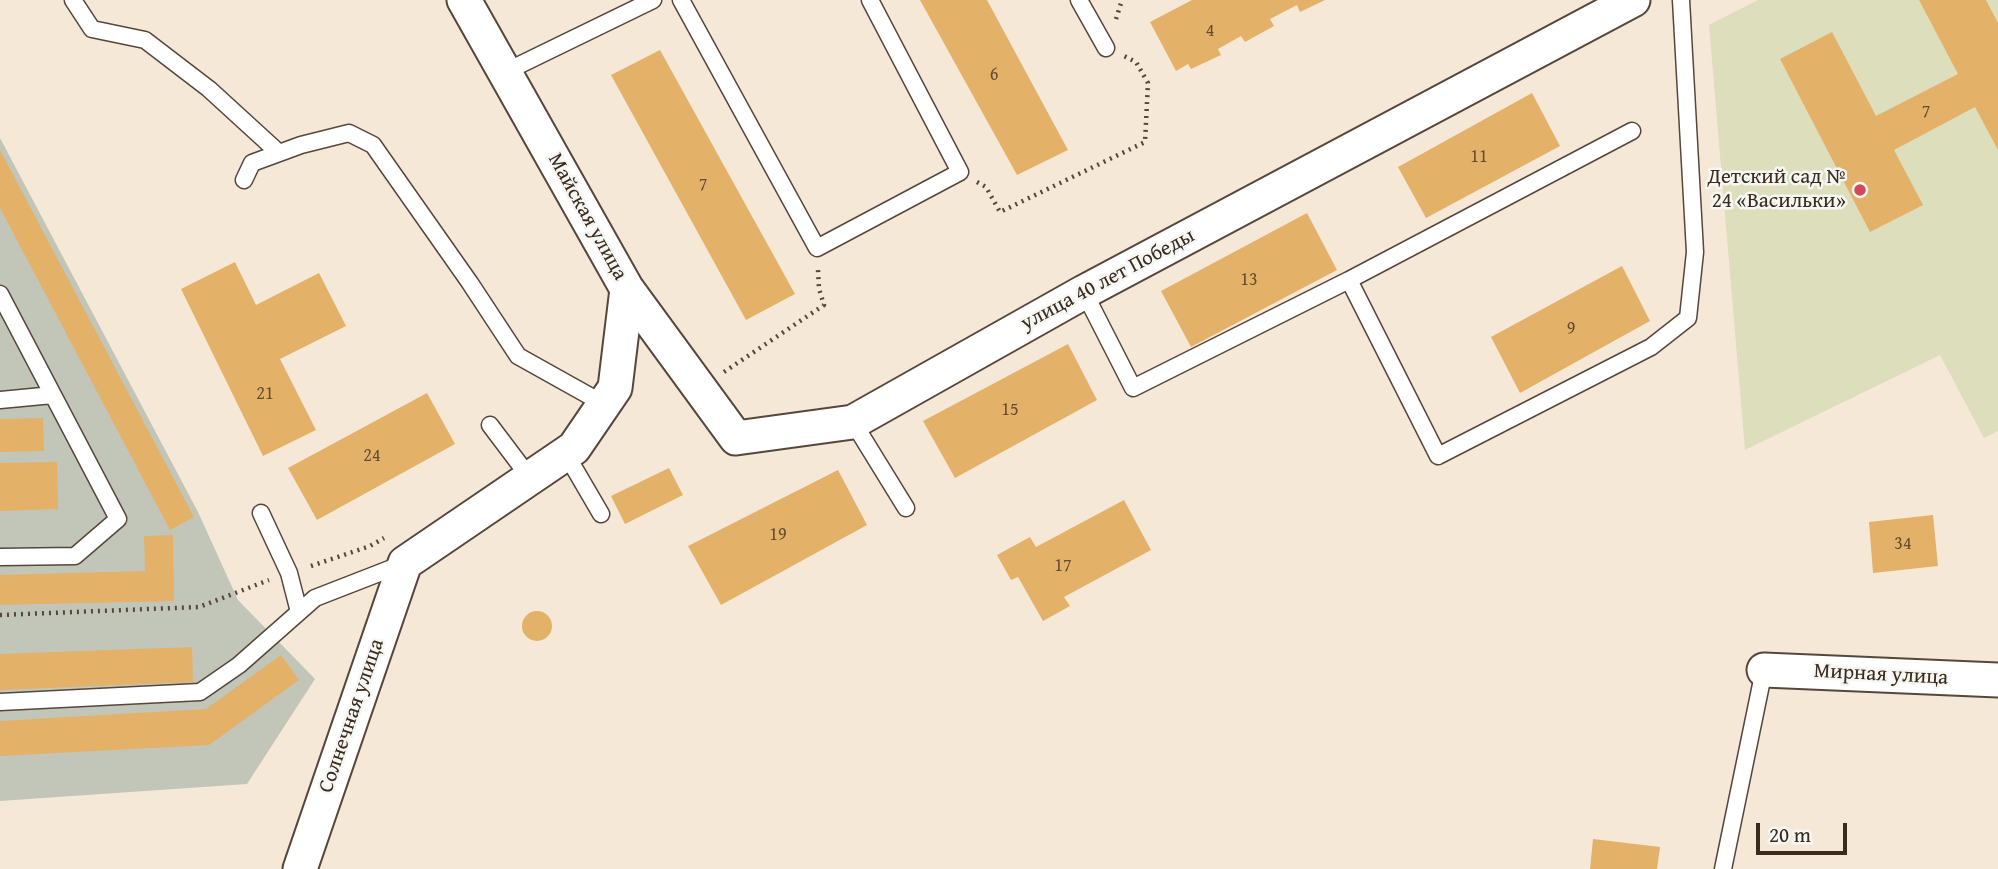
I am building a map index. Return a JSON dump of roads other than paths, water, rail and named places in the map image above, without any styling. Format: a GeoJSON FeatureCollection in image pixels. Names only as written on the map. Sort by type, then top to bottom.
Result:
{"type":"FeatureCollection","features":[{"type":"Feature","properties":{"kind":"street","name":"Майская улица"},"geometry":{"type":"LineString","coordinates":[[399,548],[530,478],[574,448],[615,388],[627,289],[464,0]]}},
{"type":"Feature","properties":{"kind":"street","name":"улица 40 лет Победы"},"geometry":{"type":"LineString","coordinates":[[627,289],[736,438],[853,422],[1084,292],[1633,0]]}},
{"type":"Feature","properties":{"kind":"street","name":"Солнечная улица"},"geometry":{"type":"LineString","coordinates":[[300,869],[399,548]]}},
{"type":"Feature","properties":{"kind":"street","name":"Мирная улица"},"geometry":{"type":"LineString","coordinates":[[1764,670],[1998,680]]}},
{"type":"Feature","properties":{"kind":"lane"},"geometry":{"type":"LineString","coordinates":[[73,0],[92,29],[145,40],[209,89],[279,153]]}},
{"type":"Feature","properties":{"kind":"lane"},"geometry":{"type":"LineString","coordinates":[[505,72],[653,0]]}},
{"type":"Feature","properties":{"kind":"lane"},"geometry":{"type":"LineString","coordinates":[[681,0],[817,248],[960,172],[870,0]]}},
{"type":"Feature","properties":{"kind":"lane"},"geometry":{"type":"LineString","coordinates":[[1079,0],[1106,48]]}},
{"type":"Feature","properties":{"kind":"lane"},"geometry":{"type":"LineString","coordinates":[[1349,280],[1438,456],[1651,347],[1688,318],[1695,252],[1681,0]]}},
{"type":"Feature","properties":{"kind":"lane"},"geometry":{"type":"LineString","coordinates":[[1084,292],[1133,388],[1349,280],[1632,131]]}},
{"type":"Feature","properties":{"kind":"lane"},"geometry":{"type":"LineString","coordinates":[[244,180],[253,163],[301,145],[349,132],[373,145],[518,356],[604,404]]}},
{"type":"Feature","properties":{"kind":"lane"},"geometry":{"type":"LineString","coordinates":[[0,294],[118,519],[75,556],[0,558]]}},
{"type":"Feature","properties":{"kind":"lane"},"geometry":{"type":"LineString","coordinates":[[0,400],[53,395]]}},
{"type":"Feature","properties":{"kind":"lane"},"geometry":{"type":"LineString","coordinates":[[853,422],[906,508]]}},
{"type":"Feature","properties":{"kind":"lane"},"geometry":{"type":"LineString","coordinates":[[490,425],[530,478]]}},
{"type":"Feature","properties":{"kind":"lane"},"geometry":{"type":"LineString","coordinates":[[566,454],[601,514]]}},
{"type":"Feature","properties":{"kind":"lane"},"geometry":{"type":"LineString","coordinates":[[261,513],[289,573],[299,612]]}},
{"type":"Feature","properties":{"kind":"lane"},"geometry":{"type":"LineString","coordinates":[[0,702],[200,692],[239,665],[315,598],[399,548]]}},
{"type":"Feature","properties":{"kind":"lane"},"geometry":{"type":"LineString","coordinates":[[1723,869],[1764,670]]}},
{"type":"Feature","properties":{"kind":"place","name":"Детский сад № 24 «Васильки»"},"geometry":{"type":"Point","coordinates":[1860,190]}}]}
